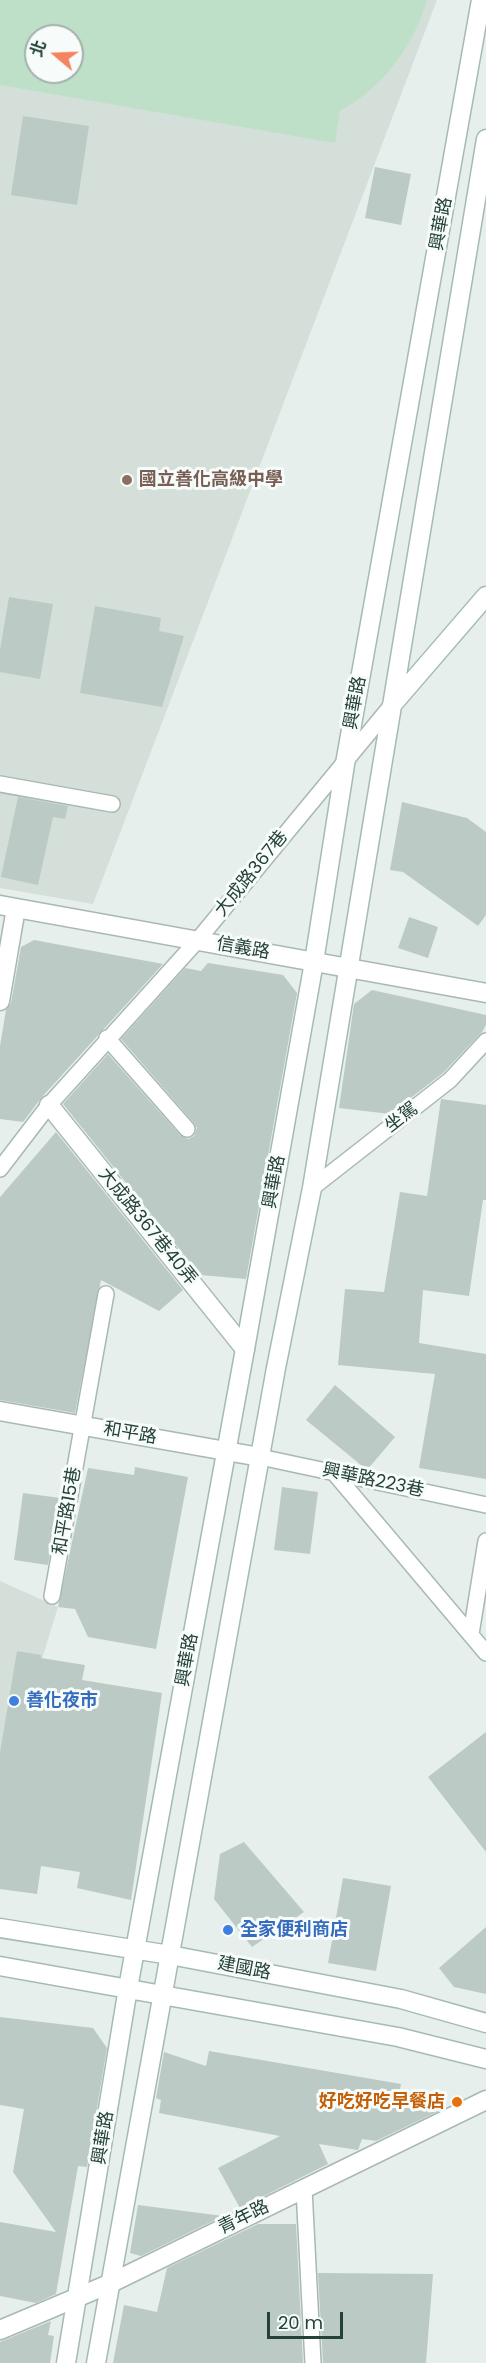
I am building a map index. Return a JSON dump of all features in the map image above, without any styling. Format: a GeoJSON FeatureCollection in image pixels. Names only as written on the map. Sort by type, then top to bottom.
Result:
{"type":"FeatureCollection","features":[{"type":"Feature","properties":{"kind":"street","name":"興華路"},"geometry":{"type":"LineString","coordinates":[[66,2363],[128,1988],[314,962],[346,758],[482,0]]}},
{"type":"Feature","properties":{"kind":"street","name":"興華路"},"geometry":{"type":"LineString","coordinates":[[96,2363],[260,1457],[312,1188],[486,139]]}},
{"type":"Feature","properties":{"kind":"street"},"geometry":{"type":"LineString","coordinates":[[391,706],[486,596]]}},
{"type":"Feature","properties":{"kind":"street"},"geometry":{"type":"LineString","coordinates":[[0,1001],[8,907]]}},
{"type":"Feature","properties":{"kind":"street","name":"信義路"},"geometry":{"type":"LineString","coordinates":[[8,907],[486,993]]}},
{"type":"Feature","properties":{"kind":"street","name":"大成路367巷40弄"},"geometry":{"type":"LineString","coordinates":[[50,1105],[245,1349]]}},
{"type":"Feature","properties":{"kind":"street","name":"和平路"},"geometry":{"type":"LineString","coordinates":[[0,1412],[260,1457]]}},
{"type":"Feature","properties":{"kind":"street","name":"建國路"},"geometry":{"type":"LineString","coordinates":[[0,1928],[170,1955],[401,2000],[486,2023]]}},
{"type":"Feature","properties":{"kind":"street"},"geometry":{"type":"LineString","coordinates":[[0,1966],[399,2037],[486,2059]]}},
{"type":"Feature","properties":{"kind":"street","name":"青年路"},"geometry":{"type":"LineString","coordinates":[[0,2330],[110,2284],[486,2100]]}},
{"type":"Feature","properties":{"kind":"lane","name":"大成路367巷"},"geometry":{"type":"LineString","coordinates":[[0,1169],[107,1038],[197,941],[391,706]]}},
{"type":"Feature","properties":{"kind":"lane"},"geometry":{"type":"LineString","coordinates":[[0,784],[112,804]]}},
{"type":"Feature","properties":{"kind":"lane"},"geometry":{"type":"LineString","coordinates":[[107,1038],[187,1129]]}},
{"type":"Feature","properties":{"kind":"lane","name":"坐駕"},"geometry":{"type":"LineString","coordinates":[[312,1188],[450,1080],[486,1041]]}},
{"type":"Feature","properties":{"kind":"lane","name":"和平路15巷"},"geometry":{"type":"LineString","coordinates":[[52,1596],[106,1294]]}},
{"type":"Feature","properties":{"kind":"lane","name":"興華路223巷"},"geometry":{"type":"LineString","coordinates":[[260,1457],[486,1505]]}},
{"type":"Feature","properties":{"kind":"lane"},"geometry":{"type":"LineString","coordinates":[[335,1474],[486,1653]]}},
{"type":"Feature","properties":{"kind":"lane"},"geometry":{"type":"LineString","coordinates":[[471,1634],[486,1540]]}},
{"type":"Feature","properties":{"kind":"lane"},"geometry":{"type":"LineString","coordinates":[[304,2189],[313,2363]]}},
{"type":"Feature","properties":{"kind":"shaded area","name":"國立善化高級中學"},"geometry":{"type":"Polygon","coordinates":[[[0,0],[437,0],[93,904],[0,888],[0,0]]]}},
{"type":"Feature","properties":{"kind":"shaded area","name":"善化夜市"},"geometry":{"type":"Polygon","coordinates":[[[0,1581],[58,1607],[0,1795],[0,1581]]]}},
{"type":"Feature","properties":{"kind":"green space"},"geometry":{"type":"Polygon","coordinates":[[[0,0],[427,0],[414,34],[394,64],[383,78],[355,102],[340,111],[335,143],[0,85],[0,0]]]}},
{"type":"Feature","properties":{"kind":"building"},"geometry":{"type":"Polygon","coordinates":[[[23,116],[89,126],[77,205],[11,195],[23,116]]]}},
{"type":"Feature","properties":{"kind":"building"},"geometry":{"type":"Polygon","coordinates":[[[375,167],[411,174],[401,225],[365,218],[375,167]]]}},
{"type":"Feature","properties":{"kind":"building"},"geometry":{"type":"Polygon","coordinates":[[[9,597],[53,604],[40,679],[0,672],[0,650],[9,597]]]}},
{"type":"Feature","properties":{"kind":"building"},"geometry":{"type":"Polygon","coordinates":[[[95,606],[161,618],[159,631],[184,636],[162,707],[80,693],[95,606]]]}},
{"type":"Feature","properties":{"kind":"building"},"geometry":{"type":"Polygon","coordinates":[[[18,797],[68,806],[65,819],[53,817],[38,885],[1,877],[18,797]]]}},
{"type":"Feature","properties":{"kind":"building"},"geometry":{"type":"Polygon","coordinates":[[[402,802],[467,818],[486,832],[486,915],[478,926],[403,872],[390,870],[402,802]]]}},
{"type":"Feature","properties":{"kind":"building"},"geometry":{"type":"Polygon","coordinates":[[[409,917],[438,927],[428,958],[398,948],[409,917]]]}},
{"type":"Feature","properties":{"kind":"building"},"geometry":{"type":"Polygon","coordinates":[[[34,940],[163,964],[42,1097],[23,1122],[0,1119],[0,1046],[6,1010],[11,1003],[21,947],[34,940]]]}},
{"type":"Feature","properties":{"kind":"building"},"geometry":{"type":"Polygon","coordinates":[[[208,963],[283,975],[297,993],[246,1279],[200,1275],[63,1104],[108,1054],[180,1135],[188,1139],[194,1136],[197,1128],[194,1123],[121,1039],[185,968],[201,971],[208,963]]]}},
{"type":"Feature","properties":{"kind":"building"},"geometry":{"type":"Polygon","coordinates":[[[372,990],[486,1015],[486,1025],[482,1032],[443,1073],[390,1114],[339,1108],[354,1004],[372,990]]]}},
{"type":"Feature","properties":{"kind":"building"},"geometry":{"type":"Polygon","coordinates":[[[441,1099],[486,1105],[486,1200],[483,1200],[469,1296],[423,1290],[419,1343],[486,1354],[486,1479],[419,1468],[435,1374],[338,1365],[345,1289],[384,1292],[400,1192],[427,1196],[441,1099]]]}},
{"type":"Feature","properties":{"kind":"building"},"geometry":{"type":"Polygon","coordinates":[[[56,1132],[183,1290],[159,1311],[101,1280],[75,1413],[0,1400],[0,1197],[56,1132]]]}},
{"type":"Feature","properties":{"kind":"building"},"geometry":{"type":"Polygon","coordinates":[[[335,1385],[395,1437],[367,1470],[306,1420],[335,1385]]]}},
{"type":"Feature","properties":{"kind":"building"},"geometry":{"type":"Polygon","coordinates":[[[135,1467],[188,1477],[156,1649],[88,1637],[75,1609],[58,1607],[88,1468],[134,1475],[135,1467]]]}},
{"type":"Feature","properties":{"kind":"building"},"geometry":{"type":"Polygon","coordinates":[[[282,1487],[318,1492],[310,1554],[274,1550],[282,1487]]]}},
{"type":"Feature","properties":{"kind":"building"},"geometry":{"type":"Polygon","coordinates":[[[23,1493],[60,1498],[48,1565],[14,1560],[23,1493]]]}},
{"type":"Feature","properties":{"kind":"building"},"geometry":{"type":"Polygon","coordinates":[[[17,1651],[41,1655],[41,1658],[85,1665],[82,1680],[162,1693],[131,1900],[77,1888],[80,1872],[41,1866],[37,1894],[0,1889],[0,1753],[17,1651]]]}},
{"type":"Feature","properties":{"kind":"building"},"geometry":{"type":"Polygon","coordinates":[[[486,1732],[486,1852],[428,1777],[486,1732]]]}},
{"type":"Feature","properties":{"kind":"building"},"geometry":{"type":"Polygon","coordinates":[[[244,1842],[304,1912],[252,1947],[214,1899],[220,1854],[244,1842]]]}},
{"type":"Feature","properties":{"kind":"building"},"geometry":{"type":"Polygon","coordinates":[[[343,1878],[391,1886],[376,1971],[328,1963],[343,1878]]]}},
{"type":"Feature","properties":{"kind":"building"},"geometry":{"type":"Polygon","coordinates":[[[486,1927],[486,1994],[454,1987],[439,1968],[486,1927]]]}},
{"type":"Feature","properties":{"kind":"building"},"geometry":{"type":"Polygon","coordinates":[[[0,2017],[93,2028],[107,2048],[87,2167],[78,2166],[56,2294],[36,2303],[0,2296],[0,2222],[56,2232],[13,2172],[24,2109],[0,2105],[0,2017]]]}},
{"type":"Feature","properties":{"kind":"building"},"geometry":{"type":"Polygon","coordinates":[[[209,2051],[401,2084],[398,2099],[447,2107],[376,2141],[362,2139],[358,2150],[319,2144],[328,2164],[240,2208],[218,2168],[280,2136],[159,2113],[161,2100],[156,2098],[164,2052],[206,2066],[209,2051]]]}},
{"type":"Feature","properties":{"kind":"building"},"geometry":{"type":"Polygon","coordinates":[[[138,2205],[223,2216],[141,2256],[130,2253],[138,2205]]]}},
{"type":"Feature","properties":{"kind":"building"},"geometry":{"type":"Polygon","coordinates":[[[258,2224],[296,2224],[303,2363],[113,2363],[124,2305],[157,2312],[167,2268],[258,2224]]]}},
{"type":"Feature","properties":{"kind":"building"},"geometry":{"type":"Polygon","coordinates":[[[318,2273],[433,2274],[426,2363],[323,2363],[318,2273]]]}},
{"type":"Feature","properties":{"kind":"building"},"geometry":{"type":"Polygon","coordinates":[[[51,2321],[48,2335],[54,2336],[50,2363],[0,2363],[0,2342],[51,2321]]]}},
{"type":"Feature","properties":{"kind":"place","name":"國立善化高級中學"},"geometry":{"type":"Point","coordinates":[127,480]}},
{"type":"Feature","properties":{"kind":"place","name":"善化夜市"},"geometry":{"type":"Point","coordinates":[14,1701]}},
{"type":"Feature","properties":{"kind":"place","name":"全家便利商店"},"geometry":{"type":"Point","coordinates":[228,1930]}},
{"type":"Feature","properties":{"kind":"place","name":"好吃好吃早餐店"},"geometry":{"type":"Point","coordinates":[457,2102]}}]}
